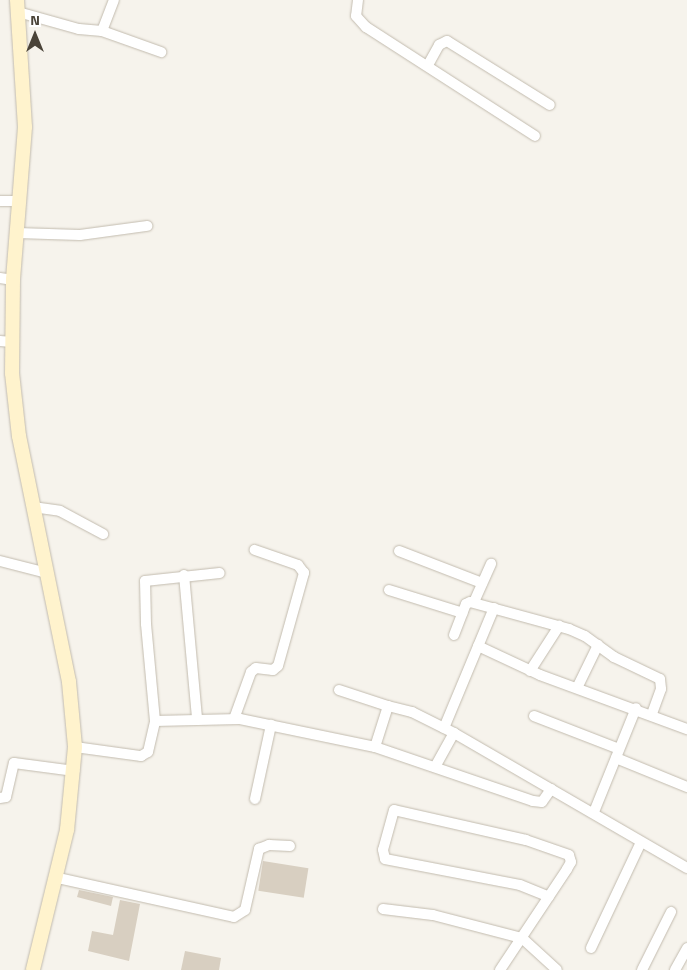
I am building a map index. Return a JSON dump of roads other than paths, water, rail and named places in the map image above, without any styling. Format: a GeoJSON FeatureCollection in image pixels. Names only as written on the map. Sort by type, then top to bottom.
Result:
{"type":"FeatureCollection","features":[{"type":"Feature","properties":{"kind":"street"},"geometry":{"type":"LineString","coordinates":[[102,31],[114,0]]}},
{"type":"Feature","properties":{"kind":"street"},"geometry":{"type":"LineString","coordinates":[[358,0],[356,16],[360,21],[534,136]]}},
{"type":"Feature","properties":{"kind":"street"},"geometry":{"type":"LineString","coordinates":[[33,970],[58,878],[68,830],[75,747],[70,682],[33,507],[6,341],[6,279],[17,233],[25,127],[17,6],[79,29],[102,31],[160,52]]}},
{"type":"Feature","properties":{"kind":"street"},"geometry":{"type":"LineString","coordinates":[[428,65],[439,45],[447,42],[550,106]]}},
{"type":"Feature","properties":{"kind":"street"},"geometry":{"type":"LineString","coordinates":[[0,201],[18,201]]}},
{"type":"Feature","properties":{"kind":"street"},"geometry":{"type":"LineString","coordinates":[[17,233],[80,235],[147,226]]}},
{"type":"Feature","properties":{"kind":"street"},"geometry":{"type":"LineString","coordinates":[[33,507],[60,511],[103,534]]}},
{"type":"Feature","properties":{"kind":"street"},"geometry":{"type":"LineString","coordinates":[[234,719],[251,672],[256,668],[273,670],[278,666],[304,573],[298,565],[255,550]]}},
{"type":"Feature","properties":{"kind":"street"},"geometry":{"type":"LineString","coordinates":[[399,551],[482,583]]}},
{"type":"Feature","properties":{"kind":"street"},"geometry":{"type":"LineString","coordinates":[[0,561],[48,573]]}},
{"type":"Feature","properties":{"kind":"street"},"geometry":{"type":"LineString","coordinates":[[474,602],[491,564]]}},
{"type":"Feature","properties":{"kind":"street"},"geometry":{"type":"LineString","coordinates":[[75,747],[144,756],[148,752],[155,721],[144,584],[148,579],[220,573]]}},
{"type":"Feature","properties":{"kind":"street"},"geometry":{"type":"LineString","coordinates":[[184,575],[197,719]]}},
{"type":"Feature","properties":{"kind":"street"},"geometry":{"type":"LineString","coordinates":[[389,590],[463,613]]}},
{"type":"Feature","properties":{"kind":"street"},"geometry":{"type":"LineString","coordinates":[[454,635],[466,604],[474,602],[559,626],[598,645],[614,658],[660,679],[661,689],[652,714]]}},
{"type":"Feature","properties":{"kind":"street"},"geometry":{"type":"LineString","coordinates":[[444,728],[494,608]]}},
{"type":"Feature","properties":{"kind":"street"},"geometry":{"type":"LineString","coordinates":[[530,671],[559,626]]}},
{"type":"Feature","properties":{"kind":"street"},"geometry":{"type":"LineString","coordinates":[[577,688],[598,645]]}},
{"type":"Feature","properties":{"kind":"street"},"geometry":{"type":"LineString","coordinates":[[478,646],[530,671],[636,708],[687,729]]}},
{"type":"Feature","properties":{"kind":"street"},"geometry":{"type":"LineString","coordinates":[[339,690],[412,712],[454,733],[594,812],[687,868]]}},
{"type":"Feature","properties":{"kind":"street"},"geometry":{"type":"LineString","coordinates":[[375,747],[388,706]]}},
{"type":"Feature","properties":{"kind":"street"},"geometry":{"type":"LineString","coordinates":[[594,812],[636,708]]}},
{"type":"Feature","properties":{"kind":"street"},"geometry":{"type":"LineString","coordinates":[[534,716],[687,787]]}},
{"type":"Feature","properties":{"kind":"street"},"geometry":{"type":"LineString","coordinates":[[155,721],[234,719],[271,725],[375,747],[435,767],[511,796],[539,802],[545,799],[551,789]]}},
{"type":"Feature","properties":{"kind":"street"},"geometry":{"type":"LineString","coordinates":[[256,799],[271,725]]}},
{"type":"Feature","properties":{"kind":"street"},"geometry":{"type":"LineString","coordinates":[[435,767],[454,733]]}},
{"type":"Feature","properties":{"kind":"street"},"geometry":{"type":"LineString","coordinates":[[0,798],[6,797],[14,763],[74,771]]}},
{"type":"Feature","properties":{"kind":"street"},"geometry":{"type":"LineString","coordinates":[[500,970],[549,897],[571,862],[563,852],[406,811],[397,810],[392,813],[383,850],[385,859],[520,885],[549,897]]}},
{"type":"Feature","properties":{"kind":"street"},"geometry":{"type":"LineString","coordinates":[[590,948],[641,842]]}},
{"type":"Feature","properties":{"kind":"street"},"geometry":{"type":"LineString","coordinates":[[58,878],[234,917],[245,910],[259,849],[269,845],[290,846]]}},
{"type":"Feature","properties":{"kind":"street"},"geometry":{"type":"LineString","coordinates":[[383,909],[433,915],[522,938],[557,970]]}},
{"type":"Feature","properties":{"kind":"street"},"geometry":{"type":"LineString","coordinates":[[642,970],[671,912]]}},
{"type":"Feature","properties":{"kind":"street"},"geometry":{"type":"LineString","coordinates":[[675,970],[687,948]]}}]}
